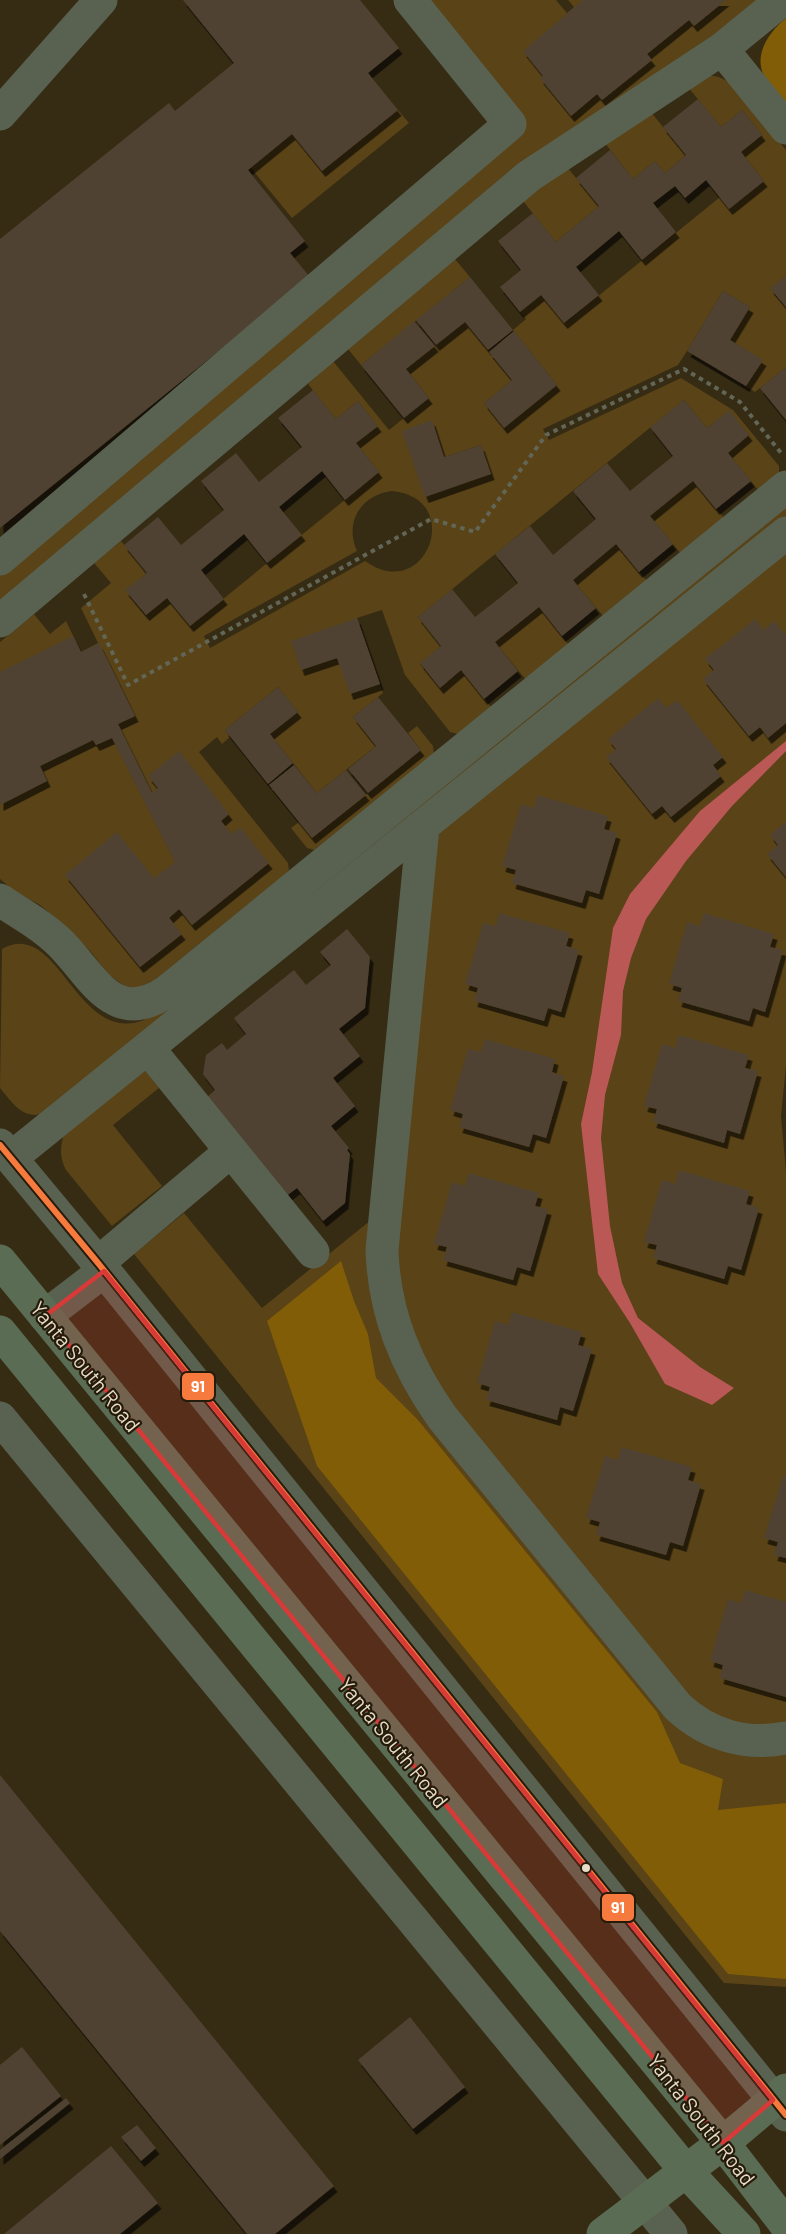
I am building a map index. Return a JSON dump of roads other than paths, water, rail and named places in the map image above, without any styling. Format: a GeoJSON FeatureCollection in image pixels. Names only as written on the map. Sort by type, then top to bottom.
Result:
{"type":"FeatureCollection","features":[{"type":"Feature","properties":{"kind":"main road","name":"Yanta South Road"},"geometry":{"type":"LineString","coordinates":[[0,1261],[723,2143],[781,2209]]}},
{"type":"Feature","properties":{"kind":"main road","name":"Yanta South Road"},"geometry":{"type":"LineString","coordinates":[[5,1348],[738,2232]]}},
{"type":"Feature","properties":{"kind":"main road"},"geometry":{"type":"LineString","coordinates":[[603,2234],[685,2170],[782,2101]]}},
{"type":"Feature","properties":{"kind":"main road"},"geometry":{"type":"LineString","coordinates":[[738,2232],[781,2209]]}},
{"type":"Feature","properties":{"kind":"street"},"geometry":{"type":"LineString","coordinates":[[0,114],[101,0]]}},
{"type":"Feature","properties":{"kind":"street"},"geometry":{"type":"LineString","coordinates":[[0,559],[510,124],[410,0]]}},
{"type":"Feature","properties":{"kind":"street"},"geometry":{"type":"LineString","coordinates":[[0,621],[529,176],[722,49],[782,0]]}},
{"type":"Feature","properties":{"kind":"street"},"geometry":{"type":"LineString","coordinates":[[722,49],[786,128]]}},
{"type":"Feature","properties":{"kind":"street"},"geometry":{"type":"LineString","coordinates":[[6,912],[35,921],[58,940],[98,987],[111,998],[130,1004],[154,999],[166,992],[786,487]]}},
{"type":"Feature","properties":{"kind":"street"},"geometry":{"type":"LineString","coordinates":[[782,2101],[5,1151],[148,1048],[786,533]]}},
{"type":"Feature","properties":{"kind":"street"},"geometry":{"type":"LineString","coordinates":[[423,827],[382,1239],[384,1288],[398,1339],[417,1380],[442,1417],[678,1707],[702,1725],[730,1737],[760,1741],[786,1738]]}},
{"type":"Feature","properties":{"kind":"street"},"geometry":{"type":"LineString","coordinates":[[148,1048],[313,1252]]}},
{"type":"Feature","properties":{"kind":"street"},"geometry":{"type":"LineString","coordinates":[[45,1316],[231,1151]]}},
{"type":"Feature","properties":{"kind":"street"},"geometry":{"type":"LineString","coordinates":[[0,1418],[671,2234]]}}]}
